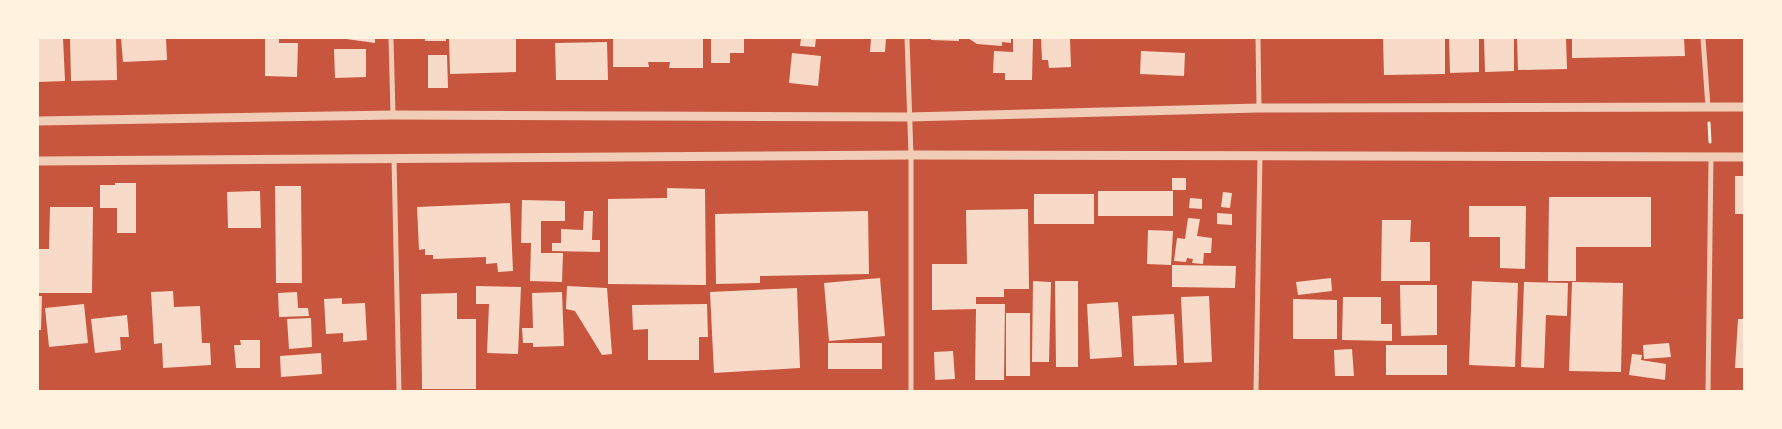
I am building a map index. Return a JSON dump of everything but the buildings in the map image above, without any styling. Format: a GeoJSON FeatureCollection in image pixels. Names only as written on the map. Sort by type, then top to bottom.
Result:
{"type":"FeatureCollection","features":[{"type":"Feature","properties":{"kind":"street"},"geometry":{"type":"LineString","coordinates":[[391,38],[393,115]]}},
{"type":"Feature","properties":{"kind":"street"},"geometry":{"type":"LineString","coordinates":[[907,38],[908,117],[911,155],[911,392]]}},
{"type":"Feature","properties":{"kind":"street"},"geometry":{"type":"LineString","coordinates":[[1258,38],[1259,108]]}},
{"type":"Feature","properties":{"kind":"street"},"geometry":{"type":"LineString","coordinates":[[1702,38],[1708,107]]}},
{"type":"Feature","properties":{"kind":"street"},"geometry":{"type":"LineString","coordinates":[[38,121],[393,115],[908,117],[1259,108],[1744,107]]}},
{"type":"Feature","properties":{"kind":"street"},"geometry":{"type":"LineString","coordinates":[[38,161],[911,155],[1744,156]]}},
{"type":"Feature","properties":{"kind":"street"},"geometry":{"type":"LineString","coordinates":[[1256,392],[1260,155]]}},
{"type":"Feature","properties":{"kind":"street"},"geometry":{"type":"LineString","coordinates":[[1708,392],[1711,157]]}},
{"type":"Feature","properties":{"kind":"street"},"geometry":{"type":"LineString","coordinates":[[394,158],[399,392]]}},
{"type":"Feature","properties":{"kind":"path"},"geometry":{"type":"LineString","coordinates":[[1708,107],[1711,157]]}}]}
